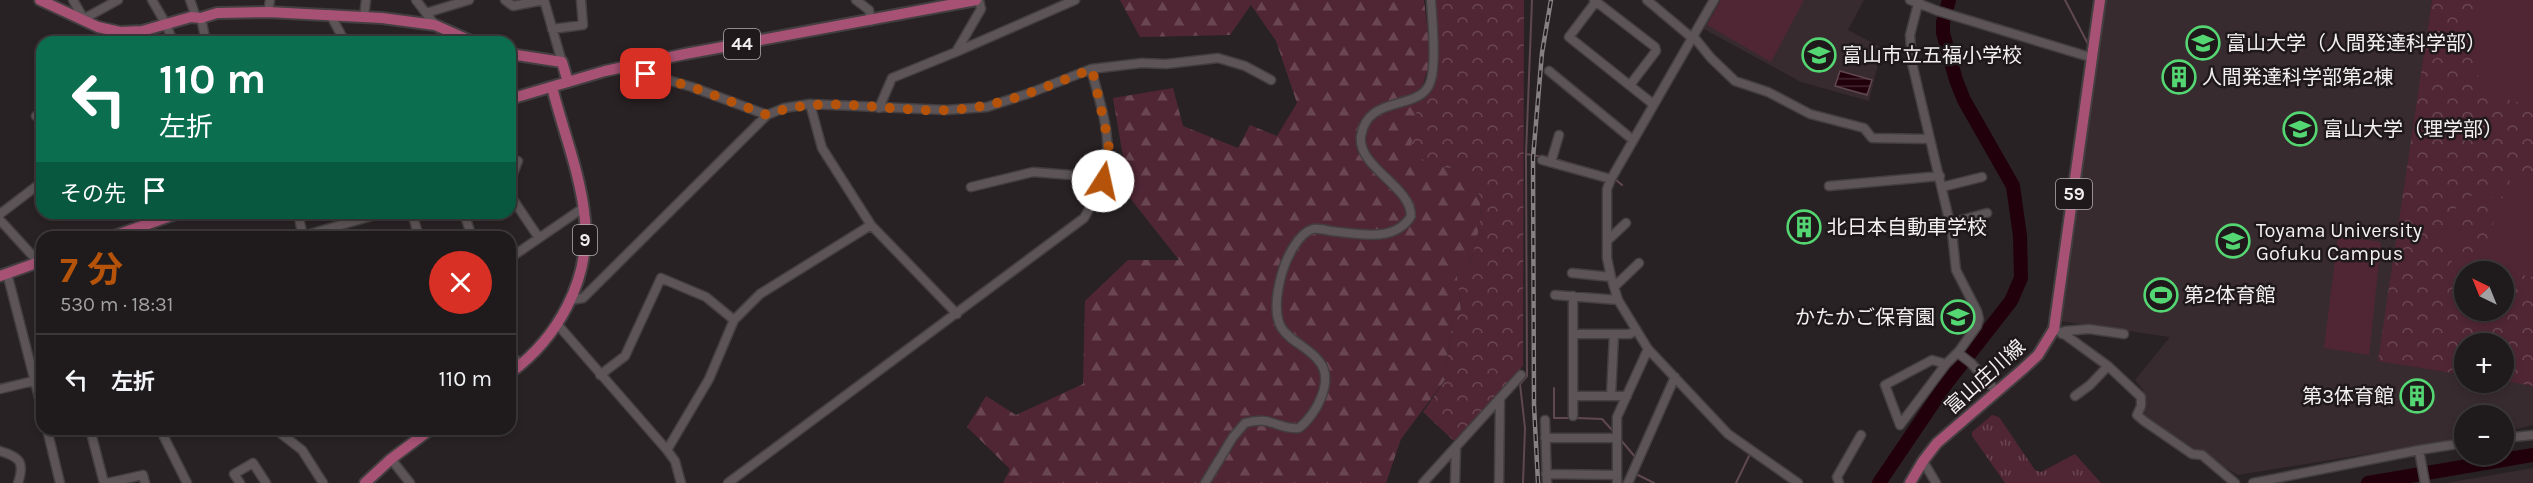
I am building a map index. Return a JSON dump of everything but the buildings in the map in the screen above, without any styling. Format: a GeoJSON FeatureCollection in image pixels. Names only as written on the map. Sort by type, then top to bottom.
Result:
{"type":"FeatureCollection","features":[{"type":"Feature","properties":{"kind":"main road"},"geometry":{"type":"LineString","coordinates":[[40,0],[85,21],[126,35],[166,24],[237,11],[364,17],[435,25],[460,36]]}},
{"type":"Feature","properties":{"kind":"main road","name":"44"},"geometry":{"type":"LineString","coordinates":[[516,97],[630,66],[871,21],[940,4],[978,0]]}},
{"type":"Feature","properties":{"kind":"main road","name":"富山庄川線"},"geometry":{"type":"LineString","coordinates":[[1910,483],[1923,460],[1937,443],[2038,355],[2058,331],[2100,0]]}},
{"type":"Feature","properties":{"kind":"main road"},"geometry":{"type":"LineString","coordinates":[[516,55],[562,62],[568,82]]}},
{"type":"Feature","properties":{"kind":"main road","name":"9"},"geometry":{"type":"LineString","coordinates":[[516,368],[542,345],[558,325],[571,300],[581,269],[585,238],[583,208],[567,136],[552,87]]}},
{"type":"Feature","properties":{"kind":"main road"},"geometry":{"type":"LineString","coordinates":[[128,231],[162,219]]}},
{"type":"Feature","properties":{"kind":"main road"},"geometry":{"type":"LineString","coordinates":[[4,274],[36,264]]}},
{"type":"Feature","properties":{"kind":"main road"},"geometry":{"type":"LineString","coordinates":[[365,483],[391,459],[423,435]]}},
{"type":"Feature","properties":{"kind":"street"},"geometry":{"type":"LineString","coordinates":[[73,0],[85,21],[87,17],[118,0]]}},
{"type":"Feature","properties":{"kind":"street"},"geometry":{"type":"LineString","coordinates":[[152,0],[171,36]]}},
{"type":"Feature","properties":{"kind":"street"},"geometry":{"type":"LineString","coordinates":[[190,0],[199,17],[204,36]]}},
{"type":"Feature","properties":{"kind":"street"},"geometry":{"type":"LineString","coordinates":[[268,12],[270,0]]}},
{"type":"Feature","properties":{"kind":"street"},"geometry":{"type":"LineString","coordinates":[[364,17],[366,0]]}},
{"type":"Feature","properties":{"kind":"street"},"geometry":{"type":"LineString","coordinates":[[416,0],[435,25]]}},
{"type":"Feature","properties":{"kind":"street"},"geometry":{"type":"LineString","coordinates":[[426,13],[469,0]]}},
{"type":"Feature","properties":{"kind":"street"},"geometry":{"type":"LineString","coordinates":[[505,0],[513,6],[544,0],[562,62]]}},
{"type":"Feature","properties":{"kind":"street"},"geometry":{"type":"LineString","coordinates":[[552,29],[582,25],[581,0]]}},
{"type":"Feature","properties":{"kind":"street"},"geometry":{"type":"LineString","coordinates":[[856,0],[869,10],[871,21]]}},
{"type":"Feature","properties":{"kind":"street"},"geometry":{"type":"LineString","coordinates":[[956,52],[981,9],[978,0]]}},
{"type":"Feature","properties":{"kind":"street"},"geometry":{"type":"LineString","coordinates":[[879,108],[892,78],[1075,0]]}},
{"type":"Feature","properties":{"kind":"street"},"geometry":{"type":"LineString","coordinates":[[1204,483],[1227,445],[1245,423],[1266,420],[1291,429],[1299,428],[1315,411],[1322,396],[1324,382],[1320,361],[1288,335],[1278,317],[1277,292],[1282,270],[1303,235],[1313,229],[1363,235],[1388,234],[1403,225],[1411,216],[1411,210],[1405,199],[1367,156],[1362,147],[1361,136],[1365,124],[1379,110],[1423,93],[1429,87],[1433,47],[1431,0]]}},
{"type":"Feature","properties":{"kind":"street"},"geometry":{"type":"LineString","coordinates":[[1630,85],[1656,51],[1655,47],[1596,0],[1569,36],[1653,104]]}},
{"type":"Feature","properties":{"kind":"street"},"geometry":{"type":"LineString","coordinates":[[1714,0],[1653,104],[1607,189],[1607,241],[1611,277],[1618,300],[1648,349],[1728,434],[1798,483]]}},
{"type":"Feature","properties":{"kind":"street"},"geometry":{"type":"LineString","coordinates":[[1649,1],[1692,36],[1736,81],[1768,92],[1810,114],[1864,128],[1872,138],[1929,139]]}},
{"type":"Feature","properties":{"kind":"street"},"geometry":{"type":"LineString","coordinates":[[1946,364],[1932,360],[1885,385],[1900,426],[1946,364],[1960,355],[1977,326],[1978,319],[1977,311],[1956,270],[1950,223],[1912,63],[1910,35],[1916,1],[1938,11],[2093,58]]}},
{"type":"Feature","properties":{"kind":"street"},"geometry":{"type":"LineString","coordinates":[[330,14],[342,36]]}},
{"type":"Feature","properties":{"kind":"street"},"geometry":{"type":"LineString","coordinates":[[571,300],[584,298],[767,115],[784,108],[810,104],[946,110],[987,107],[1092,69],[1218,58],[1245,66],[1271,80]]}},
{"type":"Feature","properties":{"kind":"street"},"geometry":{"type":"LineString","coordinates":[[630,66],[646,74],[692,87],[767,115]]}},
{"type":"Feature","properties":{"kind":"street"},"geometry":{"type":"LineString","coordinates":[[728,483],[1084,218],[1102,184],[1109,144],[1092,69]]}},
{"type":"Feature","properties":{"kind":"street"},"geometry":{"type":"LineString","coordinates":[[1549,71],[1633,140]]}},
{"type":"Feature","properties":{"kind":"street"},"geometry":{"type":"LineString","coordinates":[[810,104],[822,148],[871,225],[957,314]]}},
{"type":"Feature","properties":{"kind":"street"},"geometry":{"type":"LineString","coordinates":[[1559,135],[1549,160],[1611,179]]}},
{"type":"Feature","properties":{"kind":"street"},"geometry":{"type":"LineString","coordinates":[[516,166],[518,161]]}},
{"type":"Feature","properties":{"kind":"street"},"geometry":{"type":"LineString","coordinates":[[971,187],[1033,172],[1071,175],[1102,184]]}},
{"type":"Feature","properties":{"kind":"street"},"geometry":{"type":"LineString","coordinates":[[1829,186],[1940,176]]}},
{"type":"Feature","properties":{"kind":"street"},"geometry":{"type":"LineString","coordinates":[[1942,187],[1982,177]]}},
{"type":"Feature","properties":{"kind":"street"},"geometry":{"type":"LineString","coordinates":[[0,214],[36,187]]}},
{"type":"Feature","properties":{"kind":"street"},"geometry":{"type":"LineString","coordinates":[[516,204],[539,238]]}},
{"type":"Feature","properties":{"kind":"street"},"geometry":{"type":"LineString","coordinates":[[516,254],[583,208]]}},
{"type":"Feature","properties":{"kind":"street"},"geometry":{"type":"LineString","coordinates":[[1950,223],[1987,213]]}},
{"type":"Feature","properties":{"kind":"street"},"geometry":{"type":"LineString","coordinates":[[320,231],[361,219]]}},
{"type":"Feature","properties":{"kind":"street"},"geometry":{"type":"LineString","coordinates":[[0,220],[36,258]]}},
{"type":"Feature","properties":{"kind":"street"},"geometry":{"type":"LineString","coordinates":[[1607,241],[1626,223]]}},
{"type":"Feature","properties":{"kind":"street"},"geometry":{"type":"LineString","coordinates":[[667,450],[709,379],[734,320],[760,294],[871,225]]}},
{"type":"Feature","properties":{"kind":"street"},"geometry":{"type":"LineString","coordinates":[[1614,287],[1639,263]]}},
{"type":"Feature","properties":{"kind":"street"},"geometry":{"type":"LineString","coordinates":[[1572,273],[1611,277]]}},
{"type":"Feature","properties":{"kind":"street"},"geometry":{"type":"LineString","coordinates":[[4,274],[36,374]]}},
{"type":"Feature","properties":{"kind":"street"},"geometry":{"type":"LineString","coordinates":[[600,375],[624,356],[661,278],[706,297],[734,320]]}},
{"type":"Feature","properties":{"kind":"street"},"geometry":{"type":"LineString","coordinates":[[1555,295],[1618,300]]}},
{"type":"Feature","properties":{"kind":"street"},"geometry":{"type":"LineString","coordinates":[[1573,296],[1573,416]]}},
{"type":"Feature","properties":{"kind":"street"},"geometry":{"type":"LineString","coordinates":[[558,325],[667,450],[675,461],[681,483]]}},
{"type":"Feature","properties":{"kind":"street"},"geometry":{"type":"LineString","coordinates":[[1573,334],[1630,334],[1636,329]]}},
{"type":"Feature","properties":{"kind":"street"},"geometry":{"type":"LineString","coordinates":[[2058,331],[2089,329],[2124,334]]}},
{"type":"Feature","properties":{"kind":"street"},"geometry":{"type":"LineString","coordinates":[[2058,331],[2108,366],[2141,397],[2141,406],[2137,415],[2192,454],[2202,456],[2235,483]]}},
{"type":"Feature","properties":{"kind":"street"},"geometry":{"type":"LineString","coordinates":[[1611,396],[1614,334]]}},
{"type":"Feature","properties":{"kind":"street"},"geometry":{"type":"LineString","coordinates":[[1545,420],[1546,478],[1617,479],[1617,417],[1648,349]]}},
{"type":"Feature","properties":{"kind":"street"},"geometry":{"type":"LineString","coordinates":[[1960,355],[1971,363],[1997,392]]}},
{"type":"Feature","properties":{"kind":"street"},"geometry":{"type":"LineString","coordinates":[[516,361],[520,365]]}},
{"type":"Feature","properties":{"kind":"street"},"geometry":{"type":"LineString","coordinates":[[2075,396],[2090,385],[2108,366]]}},
{"type":"Feature","properties":{"kind":"street"},"geometry":{"type":"LineString","coordinates":[[1423,483],[1521,375]]}},
{"type":"Feature","properties":{"kind":"street"},"geometry":{"type":"LineString","coordinates":[[1628,483],[1675,377]]}},
{"type":"Feature","properties":{"kind":"street"},"geometry":{"type":"LineString","coordinates":[[0,389],[36,380]]}},
{"type":"Feature","properties":{"kind":"street"},"geometry":{"type":"LineString","coordinates":[[1573,396],[1627,396]]}},
{"type":"Feature","properties":{"kind":"street"},"geometry":{"type":"LineString","coordinates":[[1499,483],[1500,398]]}},
{"type":"Feature","properties":{"kind":"street"},"geometry":{"type":"LineString","coordinates":[[48,435],[60,483]]}},
{"type":"Feature","properties":{"kind":"street"},"geometry":{"type":"LineString","coordinates":[[92,435],[105,483],[143,475],[145,483]]}},
{"type":"Feature","properties":{"kind":"street"},"geometry":{"type":"LineString","coordinates":[[163,435],[187,483]]}},
{"type":"Feature","properties":{"kind":"street"},"geometry":{"type":"LineString","coordinates":[[283,435],[302,450],[323,483]]}},
{"type":"Feature","properties":{"kind":"street"},"geometry":{"type":"LineString","coordinates":[[1839,483],[1837,477],[1861,435]]}},
{"type":"Feature","properties":{"kind":"street"},"geometry":{"type":"LineString","coordinates":[[2514,437],[2533,435]]}},
{"type":"Feature","properties":{"kind":"street"},"geometry":{"type":"LineString","coordinates":[[1545,438],[1617,438]]}},
{"type":"Feature","properties":{"kind":"street"},"geometry":{"type":"LineString","coordinates":[[2253,483],[2454,445]]}},
{"type":"Feature","properties":{"kind":"street"},"geometry":{"type":"LineString","coordinates":[[1455,483],[1456,447]]}},
{"type":"Feature","properties":{"kind":"street"},"geometry":{"type":"LineString","coordinates":[[0,451],[14,455],[22,467],[18,483]]}},
{"type":"Feature","properties":{"kind":"street"},"geometry":{"type":"LineString","coordinates":[[2419,452],[2425,481]]}},
{"type":"Feature","properties":{"kind":"street"},"geometry":{"type":"LineString","coordinates":[[391,459],[411,483]]}},
{"type":"Feature","properties":{"kind":"street"},"geometry":{"type":"LineString","coordinates":[[1923,460],[1936,483]]}},
{"type":"Feature","properties":{"kind":"street"},"geometry":{"type":"LineString","coordinates":[[240,483],[234,474],[253,463],[266,483]]}},
{"type":"Feature","properties":{"kind":"shaded area","name":"富山市立五福小学校"},"geometry":{"type":"Polygon","coordinates":[[[1717,0],[1864,0],[1848,30],[1886,50],[1879,60],[1869,101],[1801,82],[1702,28],[1717,0]]]}},
{"type":"Feature","properties":{"kind":"shaded area","name":"Toyama University Gofuku Campus"},"geometry":{"type":"Polygon","coordinates":[[[2104,0],[2432,0],[2379,361],[2454,373],[2454,393],[2514,393],[2514,383],[2533,386],[2533,425],[2514,430],[2514,405],[2454,405],[2454,440],[2238,475],[2142,417],[2145,403],[2143,390],[2135,380],[2170,337],[2060,321],[2104,0]]]}},
{"type":"Feature","properties":{"kind":"shaded area"},"geometry":{"type":"Polygon","coordinates":[[[1840,71],[1872,80],[1867,95],[1835,86],[1840,71]]]}},
{"type":"Feature","properties":{"kind":"shaded area"},"geometry":{"type":"Polygon","coordinates":[[[2533,468],[2533,483],[2446,483],[2533,468]]]}},
{"type":"Feature","properties":{"kind":"green space"},"geometry":{"type":"Polygon","coordinates":[[[1120,0],[1424,0],[1431,59],[1419,97],[1432,160],[1448,169],[1456,165],[1468,173],[1475,183],[1479,197],[1479,227],[1468,268],[1457,274],[1461,309],[1453,324],[1445,380],[1401,439],[1386,483],[1003,483],[1010,469],[967,427],[986,396],[1016,415],[1083,384],[1085,301],[1128,260],[1179,260],[1130,198],[1113,98],[1173,88],[1183,126],[1238,148],[1250,125],[1277,136],[1297,103],[1276,41],[1251,5],[1230,35],[1140,37],[1120,0]]]}},
{"type":"Feature","properties":{"kind":"green space"},"geometry":{"type":"Polygon","coordinates":[[[1431,0],[1524,0],[1523,366],[1454,441],[1423,412],[1445,380],[1453,324],[1461,309],[1457,274],[1468,268],[1476,242],[1480,211],[1475,183],[1468,173],[1456,165],[1448,169],[1432,160],[1428,165],[1411,147],[1419,97],[1431,78],[1431,0]]]}},
{"type":"Feature","properties":{"kind":"green space"},"geometry":{"type":"Polygon","coordinates":[[[1721,0],[1804,0],[1771,62],[1707,25],[1721,0]]]}},
{"type":"Feature","properties":{"kind":"green space"},"geometry":{"type":"Polygon","coordinates":[[[2432,0],[2533,0],[2533,386],[2514,383],[2514,333],[2454,333],[2454,373],[2378,361],[2432,0]]]}},
{"type":"Feature","properties":{"kind":"green space"},"geometry":{"type":"Polygon","coordinates":[[[2478,0],[2533,0],[2533,104],[2512,101],[2495,94],[2483,83],[2476,70],[2471,55],[2471,37],[2478,0]]]}},
{"type":"Feature","properties":{"kind":"green space"},"geometry":{"type":"Polygon","coordinates":[[[2510,178],[2533,184],[2533,188],[2514,188],[2533,191],[2533,201],[2496,197],[2483,201],[2473,208],[2461,227],[2460,239],[2467,261],[2454,261],[2454,264],[2445,243],[2445,228],[2451,215],[2461,203],[2474,194],[2509,187],[2510,178]]]}},
{"type":"Feature","properties":{"kind":"green space"},"geometry":{"type":"Polygon","coordinates":[[[2497,199],[2533,204],[2533,277],[2514,274],[2514,261],[2488,261],[2497,199]]]}},
{"type":"Feature","properties":{"kind":"green space"},"geometry":{"type":"Polygon","coordinates":[[[2338,236],[2381,242],[2369,355],[2324,348],[2338,236]]]}},
{"type":"Feature","properties":{"kind":"green space"},"geometry":{"type":"Polygon","coordinates":[[[1992,415],[1999,417],[2035,470],[2041,472],[2075,454],[2101,483],[2005,483],[1972,436],[1972,432],[1992,415]]]}},
{"type":"Feature","properties":{"kind":"waterway"},"geometry":{"type":"LineString","coordinates":[[1523,483],[1525,428],[1520,384],[1527,376],[1526,154],[1532,0]]}},
{"type":"Feature","properties":{"kind":"waterway"},"geometry":{"type":"LineString","coordinates":[[1879,483],[1946,384],[2011,301],[2021,278],[2020,236],[2013,186],[1964,100],[1956,80],[1943,33],[1943,22],[1949,0]]}},
{"type":"Feature","properties":{"kind":"waterway"},"geometry":{"type":"LineString","coordinates":[[2065,0],[2088,44]]}},
{"type":"Feature","properties":{"kind":"waterway"},"geometry":{"type":"LineString","coordinates":[[1526,154],[1549,158]]}},
{"type":"Feature","properties":{"kind":"waterway"},"geometry":{"type":"LineString","coordinates":[[1555,159],[1607,174]]}},
{"type":"Feature","properties":{"kind":"waterway"},"geometry":{"type":"LineString","coordinates":[[1616,180],[1622,185]]}},
{"type":"Feature","properties":{"kind":"waterway"},"geometry":{"type":"LineString","coordinates":[[1554,388],[1554,418],[1570,418]]}},
{"type":"Feature","properties":{"kind":"waterway"},"geometry":{"type":"LineString","coordinates":[[1576,418],[1602,419],[1613,431]]}},
{"type":"Feature","properties":{"kind":"waterway"},"geometry":{"type":"LineString","coordinates":[[1620,439],[1636,458]]}},
{"type":"Feature","properties":{"kind":"waterway"},"geometry":{"type":"LineString","coordinates":[[1736,483],[1750,454]]}},
{"type":"Feature","properties":{"kind":"waterway"},"geometry":{"type":"LineString","coordinates":[[2368,483],[2533,455]]}},
{"type":"Feature","properties":{"kind":"waterway"},"geometry":{"type":"LineString","coordinates":[[1638,475],[1654,483]]}},
{"type":"Feature","properties":{"kind":"railway"},"geometry":{"type":"LineString","coordinates":[[1538,483],[1534,405],[1533,158],[1542,53],[1551,0]]}},
{"type":"Feature","properties":{"kind":"place","name":"富山大学（人間発達科学部）"},"geometry":{"type":"Point","coordinates":[2203,43]}},
{"type":"Feature","properties":{"kind":"place","name":"富山市立五福小学校"},"geometry":{"type":"Point","coordinates":[1819,55]}},
{"type":"Feature","properties":{"kind":"place","name":"人間発達科学部第2棟"},"geometry":{"type":"Point","coordinates":[2179,77]}},
{"type":"Feature","properties":{"kind":"place","name":"富山大学（理学部）"},"geometry":{"type":"Point","coordinates":[2300,129]}},
{"type":"Feature","properties":{"kind":"place","name":"北日本自動車学校"},"geometry":{"type":"Point","coordinates":[1804,227]}},
{"type":"Feature","properties":{"kind":"place","name":"Toyama University Gofuku Campus"},"geometry":{"type":"Point","coordinates":[2233,241]}},
{"type":"Feature","properties":{"kind":"place","name":"第2体育館"},"geometry":{"type":"Point","coordinates":[2161,295]}},
{"type":"Feature","properties":{"kind":"place","name":"かたかご保育園"},"geometry":{"type":"Point","coordinates":[1958,317]}},
{"type":"Feature","properties":{"kind":"place","name":"第3体育館"},"geometry":{"type":"Point","coordinates":[2417,396]}},
{"type":"Feature","properties":{"kind":"route"},"geometry":{"type":"LineString","coordinates":[[646,74],[692,87],[767,115],[784,108],[810,104],[946,110],[987,107],[1092,69],[1109,144],[1103,181]]}}]}
